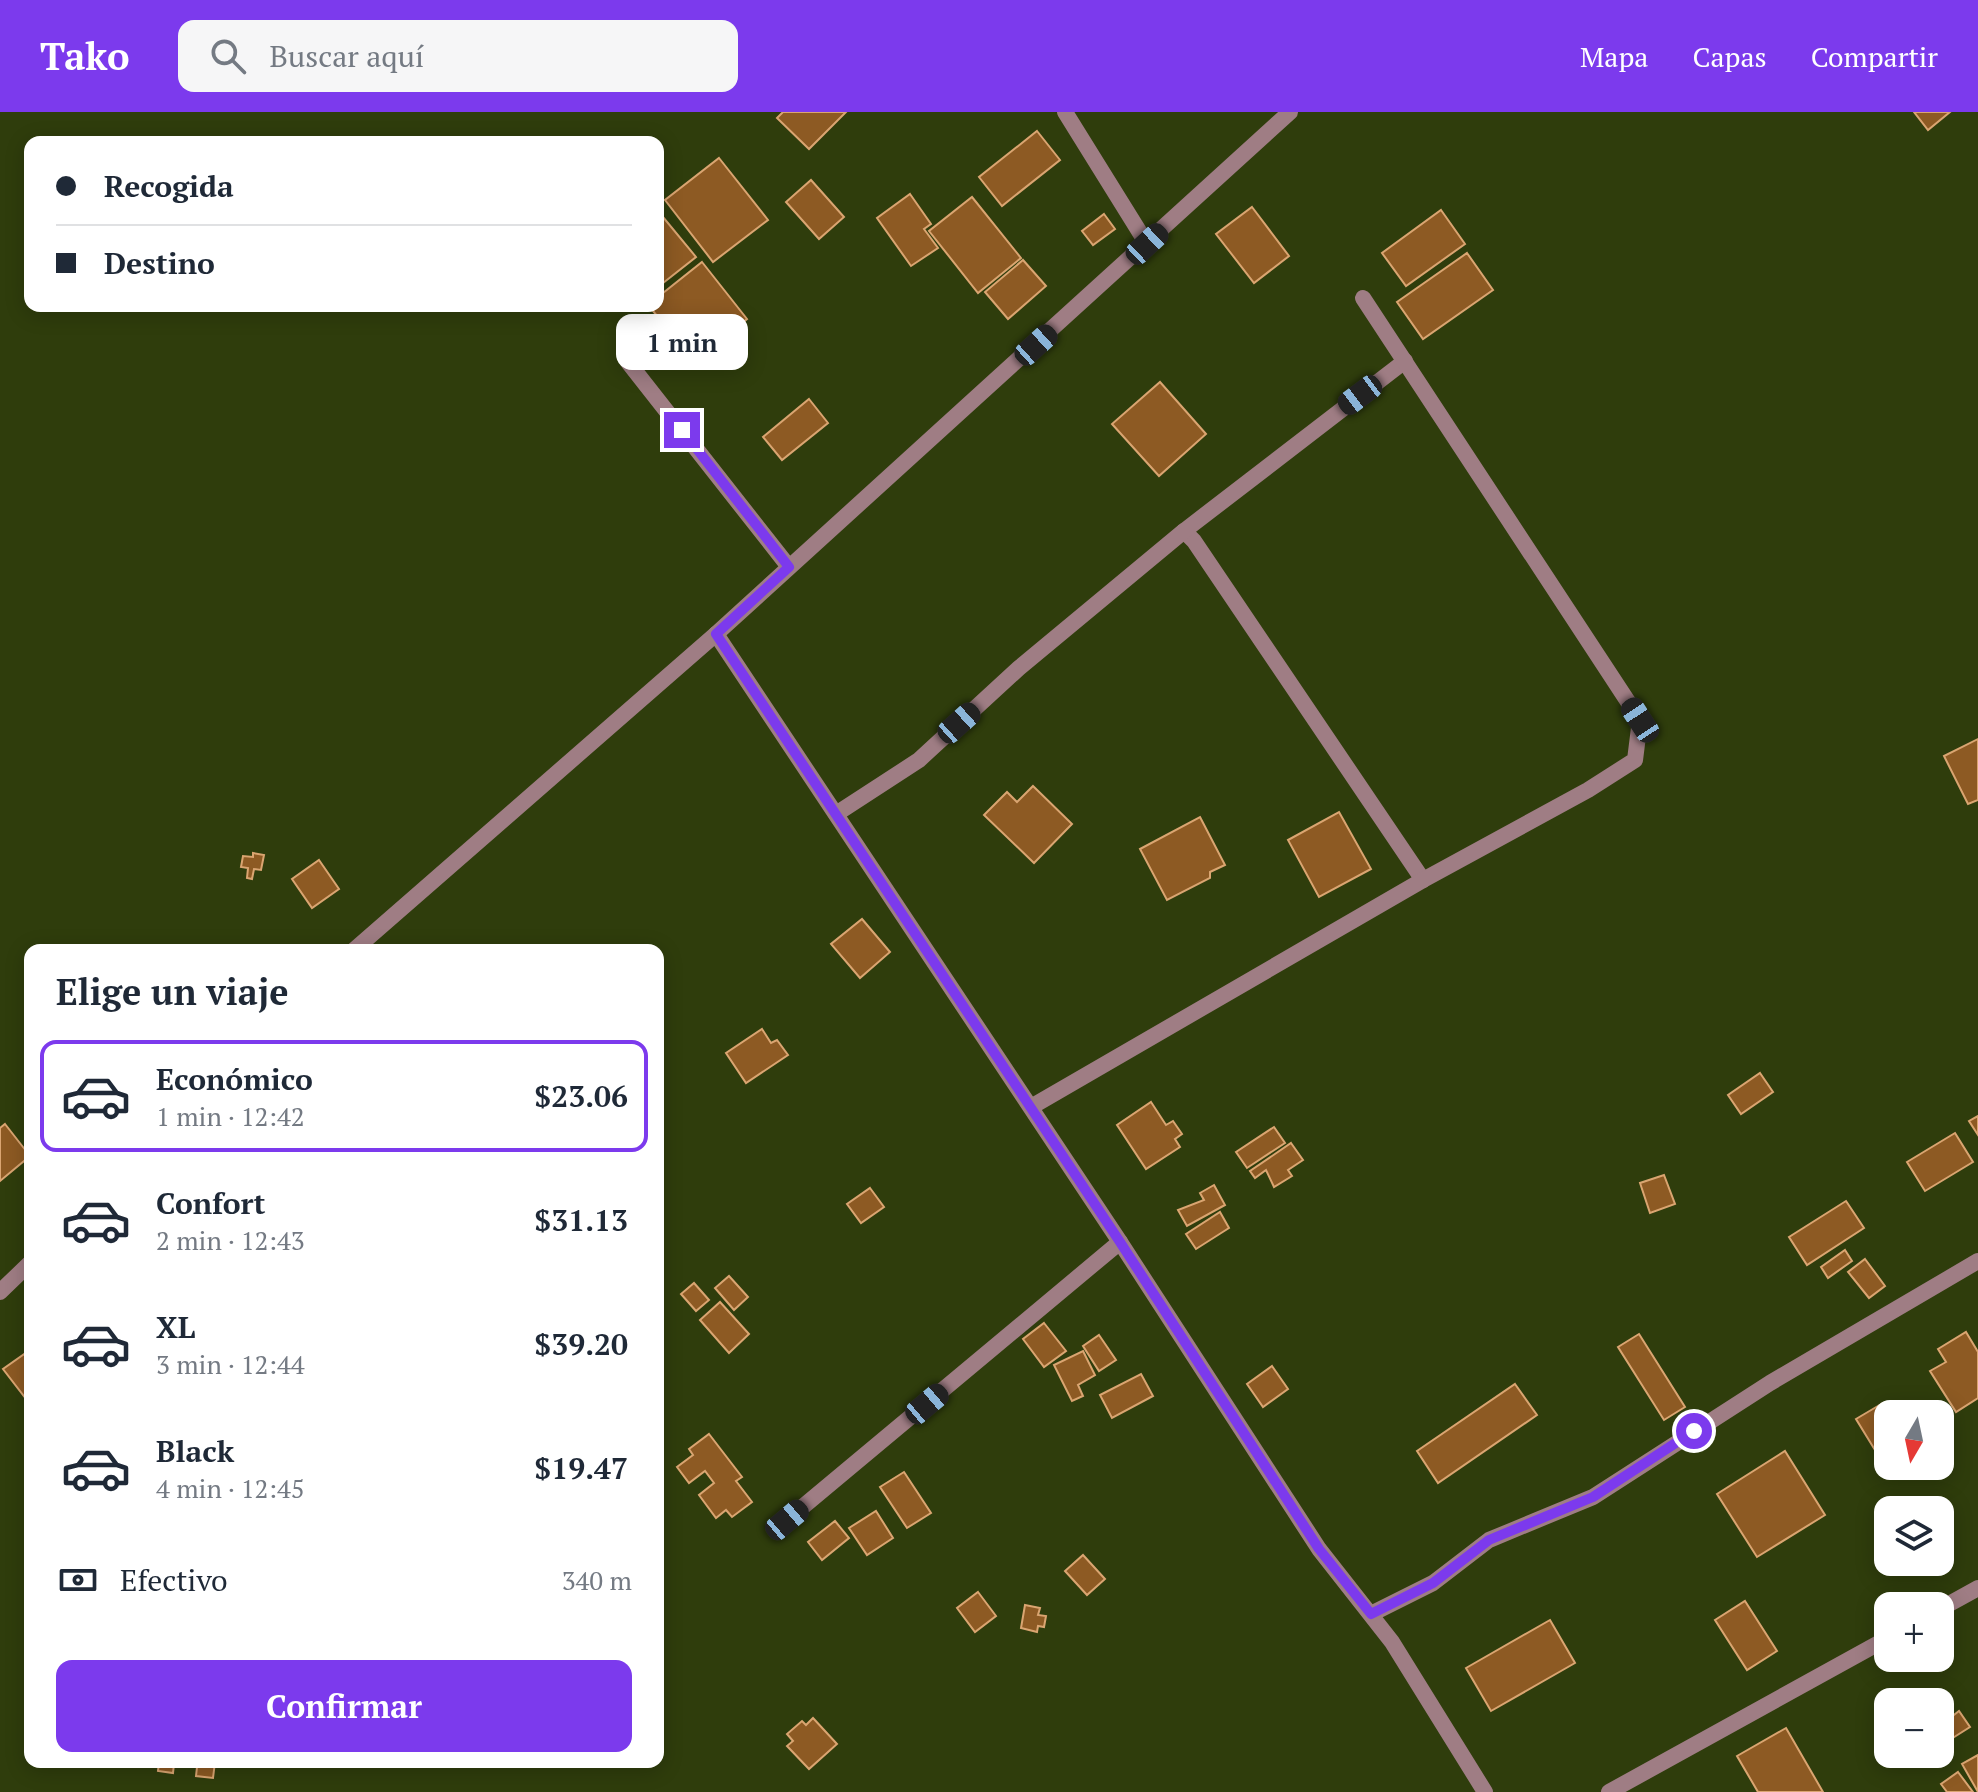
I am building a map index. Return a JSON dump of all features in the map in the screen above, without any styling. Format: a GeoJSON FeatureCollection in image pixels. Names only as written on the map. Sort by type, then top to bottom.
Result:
{"type":"FeatureCollection","features":[{"type":"Feature","properties":{"kind":"street"},"geometry":{"type":"LineString","coordinates":[[1065,112],[1147,244]]}},
{"type":"Feature","properties":{"kind":"street"},"geometry":{"type":"LineString","coordinates":[[361,944],[716,634],[1290,112]]}},
{"type":"Feature","properties":{"kind":"street"},"geometry":{"type":"LineString","coordinates":[[1031,1107],[1423,880],[1588,790],[1635,760],[1640,720],[1363,298]]}},
{"type":"Feature","properties":{"kind":"street"},"geometry":{"type":"LineString","coordinates":[[836,814],[919,760],[1019,668],[1184,531],[1405,361]]}},
{"type":"Feature","properties":{"kind":"street"},"geometry":{"type":"LineString","coordinates":[[628,362],[789,567]]}},
{"type":"Feature","properties":{"kind":"street"},"geometry":{"type":"LineString","coordinates":[[1184,531],[1194,541],[1423,880]]}},
{"type":"Feature","properties":{"kind":"street"},"geometry":{"type":"LineString","coordinates":[[716,634],[1120,1242],[1319,1549],[1392,1642],[1485,1792]]}},
{"type":"Feature","properties":{"kind":"street"},"geometry":{"type":"LineString","coordinates":[[787,1520],[1120,1242]]}},
{"type":"Feature","properties":{"kind":"street"},"geometry":{"type":"LineString","coordinates":[[1371,1614],[1433,1583],[1489,1540],[1593,1497],[1770,1383],[1978,1261]]}},
{"type":"Feature","properties":{"kind":"street"},"geometry":{"type":"LineString","coordinates":[[0,1292],[24,1269]]}},
{"type":"Feature","properties":{"kind":"street"},"geometry":{"type":"LineString","coordinates":[[1954,1601],[1978,1588]]}},
{"type":"Feature","properties":{"kind":"street"},"geometry":{"type":"LineString","coordinates":[[1609,1792],[1874,1646]]}},
{"type":"Feature","properties":{"kind":"building"},"geometry":{"type":"Polygon","coordinates":[[[783,112],[846,112],[809,149],[777,118],[783,112]]]}},
{"type":"Feature","properties":{"kind":"building"},"geometry":{"type":"Polygon","coordinates":[[[1914,112],[1950,112],[1928,130],[1914,112]]]}},
{"type":"Feature","properties":{"kind":"building"},"geometry":{"type":"Polygon","coordinates":[[[1037,131],[1060,160],[1002,206],[979,177],[1037,131]]]}},
{"type":"Feature","properties":{"kind":"building"},"geometry":{"type":"Polygon","coordinates":[[[719,158],[768,220],[713,262],[665,200],[719,158]]]}},
{"type":"Feature","properties":{"kind":"building"},"geometry":{"type":"Polygon","coordinates":[[[811,180],[844,217],[819,239],[786,202],[811,180]]]}},
{"type":"Feature","properties":{"kind":"building"},"geometry":{"type":"Polygon","coordinates":[[[910,194],[931,224],[924,229],[938,248],[911,266],[877,218],[910,194]]]}},
{"type":"Feature","properties":{"kind":"building"},"geometry":{"type":"Polygon","coordinates":[[[972,197],[1021,258],[978,293],[929,231],[972,197]]]}},
{"type":"Feature","properties":{"kind":"building"},"geometry":{"type":"Polygon","coordinates":[[[1252,207],[1289,256],[1254,283],[1216,234],[1252,207]]]}},
{"type":"Feature","properties":{"kind":"building"},"geometry":{"type":"Polygon","coordinates":[[[1441,210],[1465,244],[1406,286],[1382,253],[1441,210]]]}},
{"type":"Feature","properties":{"kind":"building"},"geometry":{"type":"Polygon","coordinates":[[[1104,214],[1115,229],[1093,245],[1082,231],[1104,214]]]}},
{"type":"Feature","properties":{"kind":"building"},"geometry":{"type":"Polygon","coordinates":[[[664,218],[696,257],[664,282],[664,218]]]}},
{"type":"Feature","properties":{"kind":"building"},"geometry":{"type":"Polygon","coordinates":[[[1467,253],[1493,290],[1423,339],[1397,302],[1467,253]]]}},
{"type":"Feature","properties":{"kind":"building"},"geometry":{"type":"Polygon","coordinates":[[[1023,260],[1046,286],[1008,319],[985,292],[1023,260]]]}},
{"type":"Feature","properties":{"kind":"building"},"geometry":{"type":"Polygon","coordinates":[[[702,262],[747,319],[694,362],[654,312],[664,312],[664,292],[702,262]]]}},
{"type":"Feature","properties":{"kind":"building"},"geometry":{"type":"Polygon","coordinates":[[[1160,382],[1206,434],[1159,476],[1112,424],[1160,382]]]}},
{"type":"Feature","properties":{"kind":"building"},"geometry":{"type":"Polygon","coordinates":[[[809,399],[828,423],[782,460],[763,437],[809,399]]]}},
{"type":"Feature","properties":{"kind":"building"},"geometry":{"type":"Polygon","coordinates":[[[1978,739],[1978,800],[1968,804],[1944,756],[1978,739]]]}},
{"type":"Feature","properties":{"kind":"building"},"geometry":{"type":"Polygon","coordinates":[[[1033,786],[1072,824],[1034,863],[984,815],[1007,792],[1017,802],[1033,786]]]}},
{"type":"Feature","properties":{"kind":"building"},"geometry":{"type":"Polygon","coordinates":[[[1339,812],[1371,869],[1319,897],[1288,840],[1339,812]]]}},
{"type":"Feature","properties":{"kind":"building"},"geometry":{"type":"Polygon","coordinates":[[[1200,817],[1225,865],[1210,872],[1210,878],[1167,900],[1140,849],[1200,817]]]}},
{"type":"Feature","properties":{"kind":"building"},"geometry":{"type":"Polygon","coordinates":[[[253,853],[264,855],[261,870],[254,869],[252,879],[247,878],[248,868],[241,867],[243,856],[253,857],[253,853]]]}},
{"type":"Feature","properties":{"kind":"building"},"geometry":{"type":"Polygon","coordinates":[[[319,860],[339,889],[312,908],[292,879],[319,860]]]}},
{"type":"Feature","properties":{"kind":"building"},"geometry":{"type":"Polygon","coordinates":[[[862,919],[890,952],[860,978],[831,944],[862,919]]]}},
{"type":"Feature","properties":{"kind":"building"},"geometry":{"type":"Polygon","coordinates":[[[762,1029],[771,1043],[777,1040],[788,1055],[746,1083],[726,1053],[762,1029]]]}},
{"type":"Feature","properties":{"kind":"building"},"geometry":{"type":"Polygon","coordinates":[[[1760,1073],[1773,1092],[1741,1114],[1728,1095],[1760,1073]]]}},
{"type":"Feature","properties":{"kind":"building"},"geometry":{"type":"Polygon","coordinates":[[[1151,1102],[1166,1125],[1173,1121],[1182,1134],[1175,1139],[1180,1147],[1146,1169],[1117,1125],[1151,1102]]]}},
{"type":"Feature","properties":{"kind":"building"},"geometry":{"type":"Polygon","coordinates":[[[1978,1116],[1978,1135],[1969,1121],[1978,1116]]]}},
{"type":"Feature","properties":{"kind":"building"},"geometry":{"type":"Polygon","coordinates":[[[5,1124],[24,1148],[24,1161],[0,1181],[0,1128],[5,1124]]]}},
{"type":"Feature","properties":{"kind":"building"},"geometry":{"type":"Polygon","coordinates":[[[1274,1127],[1285,1143],[1247,1168],[1236,1152],[1274,1127]]]}},
{"type":"Feature","properties":{"kind":"building"},"geometry":{"type":"Polygon","coordinates":[[[1955,1133],[1973,1162],[1925,1191],[1907,1162],[1955,1133]]]}},
{"type":"Feature","properties":{"kind":"building"},"geometry":{"type":"Polygon","coordinates":[[[1291,1143],[1303,1160],[1288,1170],[1292,1176],[1274,1187],[1266,1170],[1255,1178],[1250,1171],[1291,1143]]]}},
{"type":"Feature","properties":{"kind":"building"},"geometry":{"type":"Polygon","coordinates":[[[1664,1175],[1675,1204],[1650,1213],[1640,1183],[1664,1175]]]}},
{"type":"Feature","properties":{"kind":"building"},"geometry":{"type":"Polygon","coordinates":[[[1214,1185],[1225,1205],[1187,1226],[1178,1210],[1204,1200],[1200,1193],[1214,1185]]]}},
{"type":"Feature","properties":{"kind":"building"},"geometry":{"type":"Polygon","coordinates":[[[870,1188],[884,1207],[861,1223],[847,1204],[870,1188]]]}},
{"type":"Feature","properties":{"kind":"building"},"geometry":{"type":"Polygon","coordinates":[[[1846,1201],[1864,1228],[1807,1265],[1789,1237],[1846,1201]]]}},
{"type":"Feature","properties":{"kind":"building"},"geometry":{"type":"Polygon","coordinates":[[[1220,1212],[1229,1228],[1196,1249],[1186,1234],[1220,1212]]]}},
{"type":"Feature","properties":{"kind":"building"},"geometry":{"type":"Polygon","coordinates":[[[1845,1250],[1852,1261],[1828,1278],[1821,1267],[1845,1250]]]}},
{"type":"Feature","properties":{"kind":"building"},"geometry":{"type":"Polygon","coordinates":[[[1865,1259],[1885,1286],[1869,1298],[1848,1272],[1865,1259]]]}},
{"type":"Feature","properties":{"kind":"building"},"geometry":{"type":"Polygon","coordinates":[[[729,1276],[748,1297],[734,1310],[715,1288],[729,1276]]]}},
{"type":"Feature","properties":{"kind":"building"},"geometry":{"type":"Polygon","coordinates":[[[694,1283],[709,1300],[696,1311],[681,1294],[694,1283]]]}},
{"type":"Feature","properties":{"kind":"building"},"geometry":{"type":"Polygon","coordinates":[[[720,1302],[749,1334],[729,1353],[700,1320],[720,1302]]]}},
{"type":"Feature","properties":{"kind":"building"},"geometry":{"type":"Polygon","coordinates":[[[1044,1323],[1066,1351],[1044,1367],[1023,1339],[1044,1323]]]}},
{"type":"Feature","properties":{"kind":"building"},"geometry":{"type":"Polygon","coordinates":[[[1966,1332],[1978,1352],[1978,1398],[1956,1412],[1954,1400],[1948,1400],[1930,1371],[1946,1362],[1938,1349],[1966,1332]]]}},
{"type":"Feature","properties":{"kind":"building"},"geometry":{"type":"Polygon","coordinates":[[[1639,1334],[1685,1407],[1664,1420],[1618,1347],[1639,1334]]]}},
{"type":"Feature","properties":{"kind":"building"},"geometry":{"type":"Polygon","coordinates":[[[1099,1335],[1116,1360],[1099,1371],[1083,1346],[1099,1335]]]}},
{"type":"Feature","properties":{"kind":"building"},"geometry":{"type":"Polygon","coordinates":[[[1083,1351],[1095,1375],[1078,1385],[1083,1396],[1072,1401],[1054,1365],[1083,1351]]]}},
{"type":"Feature","properties":{"kind":"building"},"geometry":{"type":"Polygon","coordinates":[[[24,1354],[24,1396],[3,1369],[24,1354]]]}},
{"type":"Feature","properties":{"kind":"building"},"geometry":{"type":"Polygon","coordinates":[[[1272,1366],[1288,1389],[1263,1407],[1247,1384],[1272,1366]]]}},
{"type":"Feature","properties":{"kind":"building"},"geometry":{"type":"Polygon","coordinates":[[[1141,1374],[1153,1396],[1112,1418],[1100,1395],[1141,1374]]]}},
{"type":"Feature","properties":{"kind":"building"},"geometry":{"type":"Polygon","coordinates":[[[1515,1384],[1537,1415],[1438,1483],[1417,1451],[1515,1384]]]}},
{"type":"Feature","properties":{"kind":"building"},"geometry":{"type":"Polygon","coordinates":[[[1874,1408],[1874,1448],[1856,1419],[1874,1408]]]}},
{"type":"Feature","properties":{"kind":"building"},"geometry":{"type":"Polygon","coordinates":[[[709,1434],[742,1477],[736,1481],[752,1502],[732,1517],[726,1510],[716,1518],[699,1495],[714,1483],[705,1471],[689,1483],[677,1467],[693,1455],[689,1449],[709,1434]]]}},
{"type":"Feature","properties":{"kind":"building"},"geometry":{"type":"Polygon","coordinates":[[[1785,1451],[1825,1515],[1757,1557],[1717,1494],[1785,1451]]]}},
{"type":"Feature","properties":{"kind":"building"},"geometry":{"type":"Polygon","coordinates":[[[904,1472],[931,1513],[907,1528],[880,1487],[904,1472]]]}},
{"type":"Feature","properties":{"kind":"building"},"geometry":{"type":"Polygon","coordinates":[[[876,1511],[893,1538],[867,1555],[849,1528],[876,1511]]]}},
{"type":"Feature","properties":{"kind":"building"},"geometry":{"type":"Polygon","coordinates":[[[835,1521],[849,1538],[822,1560],[808,1542],[835,1521]]]}},
{"type":"Feature","properties":{"kind":"building"},"geometry":{"type":"Polygon","coordinates":[[[1083,1555],[1105,1579],[1087,1595],[1065,1571],[1083,1555]]]}},
{"type":"Feature","properties":{"kind":"building"},"geometry":{"type":"Polygon","coordinates":[[[978,1592],[996,1616],[975,1632],[957,1608],[978,1592]]]}},
{"type":"Feature","properties":{"kind":"building"},"geometry":{"type":"Polygon","coordinates":[[[1745,1601],[1777,1651],[1747,1670],[1715,1620],[1745,1601]]]}},
{"type":"Feature","properties":{"kind":"building"},"geometry":{"type":"Polygon","coordinates":[[[1025,1605],[1040,1608],[1038,1615],[1046,1616],[1044,1627],[1038,1626],[1037,1632],[1021,1628],[1025,1605]]]}},
{"type":"Feature","properties":{"kind":"building"},"geometry":{"type":"Polygon","coordinates":[[[1550,1620],[1575,1663],[1491,1711],[1466,1668],[1550,1620]]]}},
{"type":"Feature","properties":{"kind":"building"},"geometry":{"type":"Polygon","coordinates":[[[1959,1711],[1970,1727],[1954,1737],[1954,1715],[1959,1711]]]}},
{"type":"Feature","properties":{"kind":"building"},"geometry":{"type":"Polygon","coordinates":[[[813,1718],[837,1744],[809,1769],[787,1746],[793,1741],[787,1734],[802,1721],[806,1725],[813,1718]]]}},
{"type":"Feature","properties":{"kind":"building"},"geometry":{"type":"Polygon","coordinates":[[[1786,1728],[1823,1792],[1758,1792],[1737,1756],[1786,1728]]]}},
{"type":"Feature","properties":{"kind":"building"},"geometry":{"type":"Polygon","coordinates":[[[1978,1755],[1978,1792],[1962,1764],[1978,1755]]]}},
{"type":"Feature","properties":{"kind":"building"},"geometry":{"type":"Polygon","coordinates":[[[158,1768],[174,1768],[173,1773],[158,1771],[158,1768]]]}},
{"type":"Feature","properties":{"kind":"building"},"geometry":{"type":"Polygon","coordinates":[[[197,1768],[214,1768],[213,1778],[196,1776],[197,1768]]]}},
{"type":"Feature","properties":{"kind":"building"},"geometry":{"type":"Polygon","coordinates":[[[1958,1772],[1973,1792],[1947,1792],[1941,1784],[1958,1772]]]}},
{"type":"Feature","properties":{"kind":"route"},"geometry":{"type":"LineString","coordinates":[[682,430],[789,567],[716,634],[1120,1242],[1319,1549],[1371,1614],[1433,1583],[1489,1540],[1593,1497],[1694,1431]]}}]}
